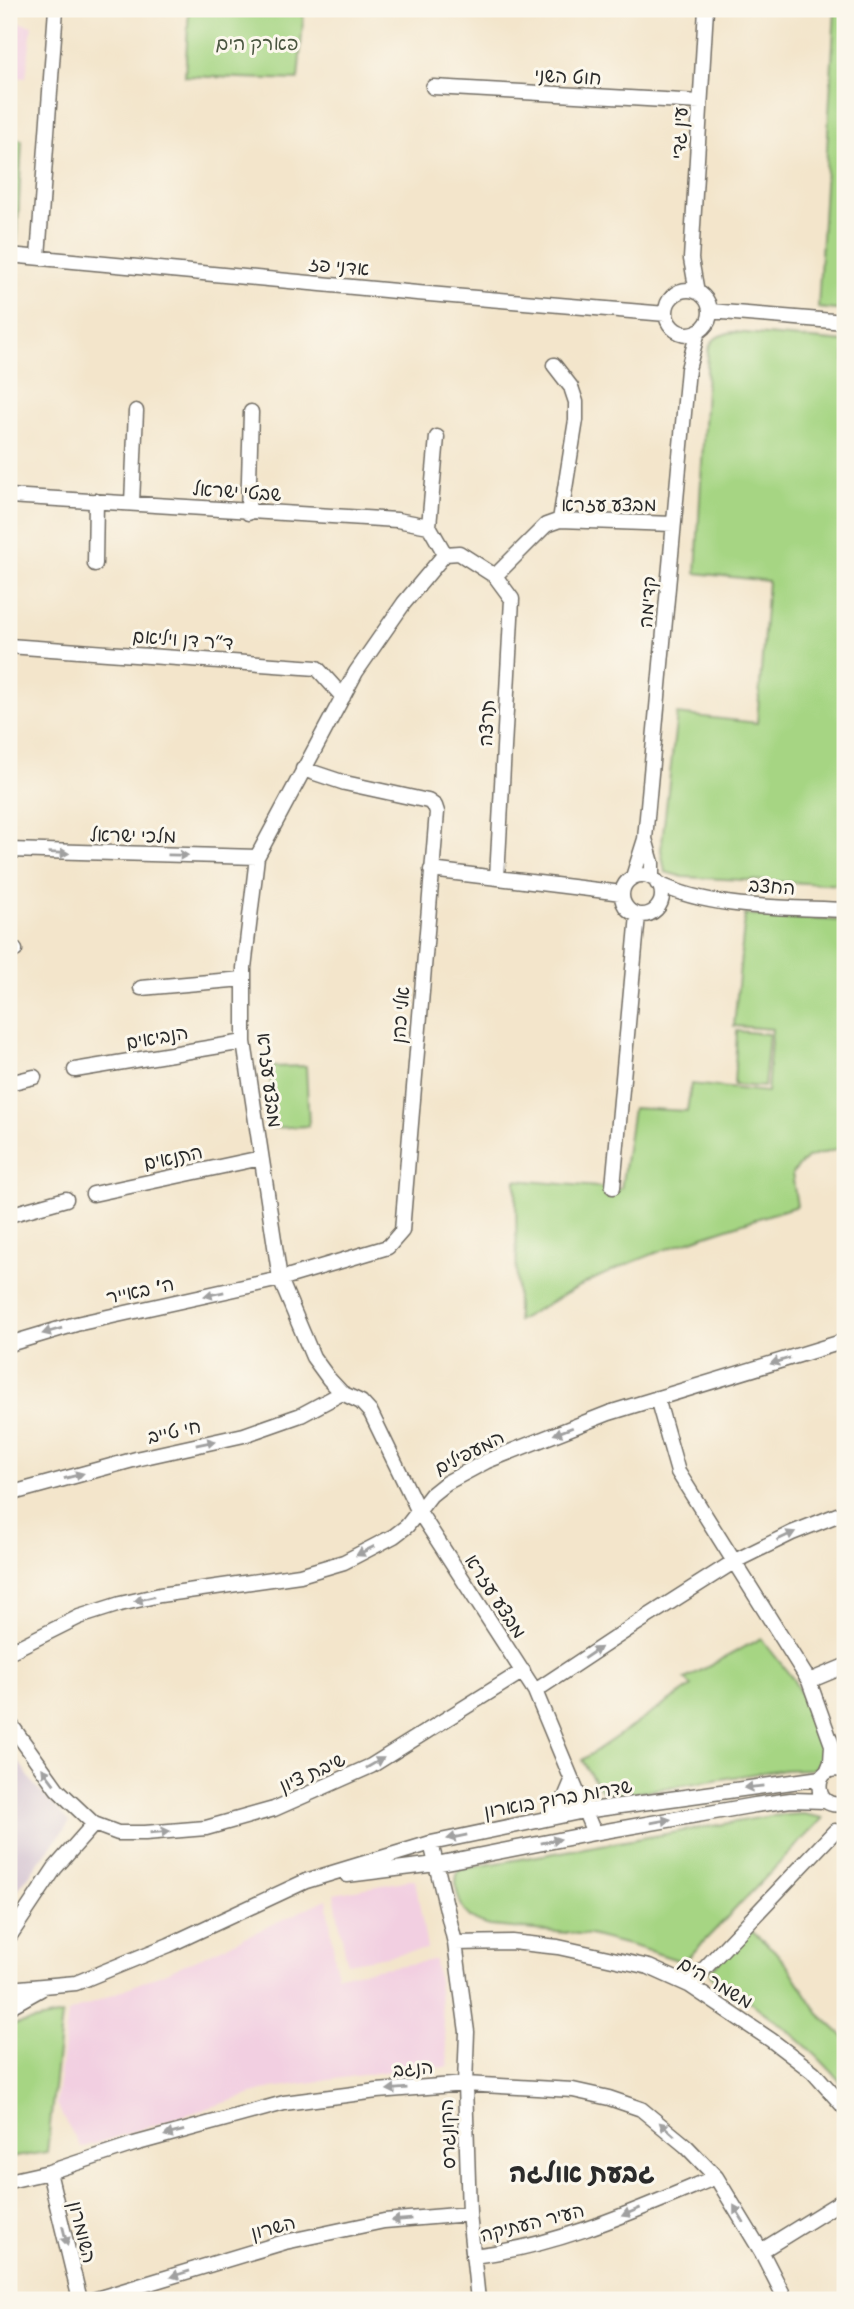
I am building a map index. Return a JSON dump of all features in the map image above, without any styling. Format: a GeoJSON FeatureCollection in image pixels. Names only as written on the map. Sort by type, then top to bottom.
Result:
{"type":"FeatureCollection","features":[{"type":"Feature","properties":{"kind":"street"},"geometry":{"type":"LineString","coordinates":[[37,257],[57,9]]}},
{"type":"Feature","properties":{"kind":"street","name":"עין גדי"},"geometry":{"type":"LineString","coordinates":[[697,292],[691,259],[706,9]]}},
{"type":"Feature","properties":{"kind":"street","name":"חוט השני"},"geometry":{"type":"LineString","coordinates":[[433,87],[700,102]]}},
{"type":"Feature","properties":{"kind":"street","name":"אדני פז"},"geometry":{"type":"LineString","coordinates":[[9,255],[666,314]]}},
{"type":"Feature","properties":{"kind":"street","name":"עין גדי"},"geometry":{"type":"LineString","coordinates":[[680,292],[691,259]]}},
{"type":"Feature","properties":{"kind":"street"},"geometry":{"type":"LineString","coordinates":[[680,292],[697,292],[704,298],[710,311],[708,321],[698,331],[680,332],[674,328],[666,314],[669,301],[680,292]]}},
{"type":"Feature","properties":{"kind":"street"},"geometry":{"type":"LineString","coordinates":[[710,311],[845,322]]}},
{"type":"Feature","properties":{"kind":"street","name":"קדימה"},"geometry":{"type":"LineString","coordinates":[[633,877],[645,839],[688,369],[698,331]]}},
{"type":"Feature","properties":{"kind":"street","name":"קדימה"},"geometry":{"type":"LineString","coordinates":[[680,332],[688,369]]}},
{"type":"Feature","properties":{"kind":"street"},"geometry":{"type":"LineString","coordinates":[[554,365],[571,387],[576,402],[576,421],[560,520]]}},
{"type":"Feature","properties":{"kind":"street"},"geometry":{"type":"LineString","coordinates":[[132,502],[136,411]]}},
{"type":"Feature","properties":{"kind":"street"},"geometry":{"type":"LineString","coordinates":[[248,513],[251,412]]}},
{"type":"Feature","properties":{"kind":"street"},"geometry":{"type":"LineString","coordinates":[[437,437],[429,526],[445,554],[459,553],[495,576]]}},
{"type":"Feature","properties":{"kind":"street","name":"שבטי ישראל"},"geometry":{"type":"LineString","coordinates":[[9,496],[132,502],[248,513],[397,520],[429,526]]}},
{"type":"Feature","properties":{"kind":"street"},"geometry":{"type":"LineString","coordinates":[[95,564],[96,502]]}},
{"type":"Feature","properties":{"kind":"street","name":"מבצע עזרא"},"geometry":{"type":"LineString","coordinates":[[495,576],[545,525],[560,520],[673,524]]}},
{"type":"Feature","properties":{"kind":"street","name":"מבצע עזרא"},"geometry":{"type":"LineString","coordinates":[[445,554],[404,603],[356,672],[257,857],[243,979],[244,1042],[281,1279],[313,1357],[328,1379],[342,1393],[361,1402],[372,1413],[418,1510],[535,1691],[594,1833]]}},
{"type":"Feature","properties":{"kind":"street","name":"תרצה"},"geometry":{"type":"LineString","coordinates":[[495,576],[512,599],[497,878]]}},
{"type":"Feature","properties":{"kind":"street","name":"ד״ר דן ויליאם"},"geometry":{"type":"LineString","coordinates":[[9,646],[317,668],[342,697]]}},
{"type":"Feature","properties":{"kind":"street","name":"אלי כהן"},"geometry":{"type":"LineString","coordinates":[[281,1279],[388,1247],[402,1231],[437,812],[435,806],[428,801],[345,783],[303,769]]}},
{"type":"Feature","properties":{"kind":"street","name":"קדימה"},"geometry":{"type":"LineString","coordinates":[[645,839],[655,880]]}},
{"type":"Feature","properties":{"kind":"street","name":"מלכי ישראל"},"geometry":{"type":"LineString","coordinates":[[9,850],[257,857]]}},
{"type":"Feature","properties":{"kind":"street"},"geometry":{"type":"LineString","coordinates":[[431,870],[622,893]]}},
{"type":"Feature","properties":{"kind":"street"},"geometry":{"type":"LineString","coordinates":[[633,877],[655,880],[662,895],[658,906],[649,914],[638,915],[628,909],[622,893],[633,877]]}},
{"type":"Feature","properties":{"kind":"street","name":"החצב"},"geometry":{"type":"LineString","coordinates":[[655,880],[695,897],[748,904],[845,910]]}},
{"type":"Feature","properties":{"kind":"street","name":"החצב"},"geometry":{"type":"LineString","coordinates":[[658,906],[695,897]]}},
{"type":"Feature","properties":{"kind":"street"},"geometry":{"type":"LineString","coordinates":[[613,1187],[638,915]]}},
{"type":"Feature","properties":{"kind":"street"},"geometry":{"type":"LineString","coordinates":[[141,988],[243,979]]}},
{"type":"Feature","properties":{"kind":"street","name":"הנביאים"},"geometry":{"type":"LineString","coordinates":[[75,1070],[244,1042]]}},
{"type":"Feature","properties":{"kind":"street"},"geometry":{"type":"LineString","coordinates":[[9,1083],[34,1077]]}},
{"type":"Feature","properties":{"kind":"street","name":"התנאים"},"geometry":{"type":"LineString","coordinates":[[93,1194],[261,1158]]}},
{"type":"Feature","properties":{"kind":"street"},"geometry":{"type":"LineString","coordinates":[[9,1215],[65,1199]]}},
{"type":"Feature","properties":{"kind":"street","name":"ה' באייר"},"geometry":{"type":"LineString","coordinates":[[9,1344],[76,1324],[281,1279]]}},
{"type":"Feature","properties":{"kind":"street","name":"המעפילים"},"geometry":{"type":"LineString","coordinates":[[9,1652],[79,1617],[120,1604],[160,1595],[300,1575],[344,1562],[394,1536],[407,1526],[431,1495],[446,1483],[487,1461],[609,1413],[845,1341]]}},
{"type":"Feature","properties":{"kind":"street","name":"חי טייב"},"geometry":{"type":"LineString","coordinates":[[9,1494],[140,1458],[244,1435],[301,1415],[342,1393]]}},
{"type":"Feature","properties":{"kind":"street"},"geometry":{"type":"LineString","coordinates":[[657,1398],[678,1472],[809,1681],[832,1745],[845,1769]]}},
{"type":"Feature","properties":{"kind":"street"},"geometry":{"type":"LineString","coordinates":[[535,1691],[735,1561],[792,1533],[845,1512]]}},
{"type":"Feature","properties":{"kind":"street"},"geometry":{"type":"LineString","coordinates":[[809,1681],[845,1666]]}},
{"type":"Feature","properties":{"kind":"street","name":"שיבת ציון"},"geometry":{"type":"LineString","coordinates":[[94,1824],[118,1833],[145,1833],[206,1828],[274,1810],[371,1766],[523,1671]]}},
{"type":"Feature","properties":{"kind":"street"},"geometry":{"type":"LineString","coordinates":[[9,1722],[57,1789],[94,1824],[55,1868],[9,1937]]}},
{"type":"Feature","properties":{"kind":"street"},"geometry":{"type":"LineString","coordinates":[[825,1801],[819,1790],[831,1762],[832,1745]]}},
{"type":"Feature","properties":{"kind":"street","name":"שדרות ברוך בוארון"},"geometry":{"type":"LineString","coordinates":[[9,1989],[76,1983],[169,1945],[306,1881],[431,1843],[548,1817],[824,1775],[837,1768],[845,1769]]}},
{"type":"Feature","properties":{"kind":"street"},"geometry":{"type":"LineString","coordinates":[[548,1817],[564,1800],[572,1781]]}},
{"type":"Feature","properties":{"kind":"street","name":"שדרות ברוך בוארון"},"geometry":{"type":"LineString","coordinates":[[306,1881],[436,1864],[755,1805],[791,1800],[825,1801],[837,1805],[845,1803]]}},
{"type":"Feature","properties":{"kind":"street"},"geometry":{"type":"LineString","coordinates":[[689,1985],[835,1831]]}},
{"type":"Feature","properties":{"kind":"street","name":"הקונגרס"},"geometry":{"type":"LineString","coordinates":[[431,1843],[455,1943],[467,2032],[465,2084],[468,2214],[478,2300]]}},
{"type":"Feature","properties":{"kind":"street","name":"משמר הים"},"geometry":{"type":"LineString","coordinates":[[455,1943],[512,1941],[558,1947],[649,1967],[689,1985],[771,2040],[813,2071],[845,2108]]}},
{"type":"Feature","properties":{"kind":"street","name":"שדרות ברוך בוארון"},"geometry":{"type":"LineString","coordinates":[[9,2007],[45,1987]]}},
{"type":"Feature","properties":{"kind":"street","name":"הנגב"},"geometry":{"type":"LineString","coordinates":[[9,2180],[49,2172],[134,2144],[284,2103],[377,2091],[465,2084],[573,2090],[641,2109],[660,2122],[716,2177],[761,2251],[786,2300]]}},
{"type":"Feature","properties":{"kind":"street","name":"השומרון"},"geometry":{"type":"LineString","coordinates":[[49,2172],[80,2300]]}},
{"type":"Feature","properties":{"kind":"street","name":"העיר העתיקה"},"geometry":{"type":"LineString","coordinates":[[473,2256],[506,2252],[593,2228],[716,2177]]}},
{"type":"Feature","properties":{"kind":"street"},"geometry":{"type":"LineString","coordinates":[[761,2251],[845,2199]]}},
{"type":"Feature","properties":{"kind":"street","name":"השרון"},"geometry":{"type":"LineString","coordinates":[[93,2300],[285,2242],[384,2221],[468,2214]]}},
{"type":"Feature","properties":{"kind":"shaded area"},"geometry":{"type":"Polygon","coordinates":[[[9,17],[32,26],[26,78],[9,77],[9,17]]]}},
{"type":"Feature","properties":{"kind":"shaded area"},"geometry":{"type":"Polygon","coordinates":[[[9,1747],[35,1786],[70,1822],[9,1901],[9,1747]]]}},
{"type":"Feature","properties":{"kind":"shaded area"},"geometry":{"type":"Polygon","coordinates":[[[415,1879],[427,1949],[347,1963],[334,1894],[415,1879]]]}},
{"type":"Feature","properties":{"kind":"shaded area"},"geometry":{"type":"Polygon","coordinates":[[[327,1899],[337,1975],[435,1960],[449,2067],[398,2070],[272,2088],[81,2148],[56,2104],[68,2013],[202,1957],[327,1899]]]}},
{"type":"Feature","properties":{"kind":"green space","name":"פארק הים"},"geometry":{"type":"Polygon","coordinates":[[[189,9],[437,11],[304,10],[298,80],[185,76],[189,9]]]}},
{"type":"Feature","properties":{"kind":"green space"},"geometry":{"type":"Polygon","coordinates":[[[835,9],[845,9],[845,311],[818,308],[835,9]]]}},
{"type":"Feature","properties":{"kind":"green space"},"geometry":{"type":"Polygon","coordinates":[[[9,137],[22,140],[17,242],[9,241],[9,137]]]}},
{"type":"Feature","properties":{"kind":"green space"},"geometry":{"type":"Polygon","coordinates":[[[733,332],[845,342],[845,885],[683,877],[665,872],[661,850],[677,714],[757,723],[768,581],[696,573],[708,351],[717,337],[733,332]]]}},
{"type":"Feature","properties":{"kind":"green space"},"geometry":{"type":"Polygon","coordinates":[[[745,915],[845,921],[845,1147],[807,1158],[792,1173],[797,1206],[691,1240],[639,1260],[588,1282],[517,1321],[516,1180],[621,1189],[633,1108],[687,1111],[691,1084],[767,1092],[772,1029],[734,1026],[745,915]]]}},
{"type":"Feature","properties":{"kind":"green space"},"geometry":{"type":"Polygon","coordinates":[[[737,1031],[769,1034],[764,1087],[734,1085],[737,1031]]]}},
{"type":"Feature","properties":{"kind":"green space"},"geometry":{"type":"Polygon","coordinates":[[[306,1066],[309,1126],[273,1128],[270,1067],[306,1066]]]}},
{"type":"Feature","properties":{"kind":"green space"},"geometry":{"type":"Polygon","coordinates":[[[761,1638],[793,1679],[820,1730],[823,1760],[813,1769],[778,1770],[614,1796],[599,1786],[582,1760],[692,1686],[685,1679],[761,1638]]]}},
{"type":"Feature","properties":{"kind":"green space"},"geometry":{"type":"Polygon","coordinates":[[[803,1814],[823,1818],[684,1962],[590,1935],[490,1926],[470,1917],[458,1895],[456,1881],[459,1870],[770,1816],[803,1814]]]}},
{"type":"Feature","properties":{"kind":"green space"},"geometry":{"type":"Polygon","coordinates":[[[750,1930],[774,1950],[790,1969],[819,2014],[845,2038],[845,2087],[799,2040],[711,1976],[710,1971],[750,1930]]]}},
{"type":"Feature","properties":{"kind":"green space"},"geometry":{"type":"Polygon","coordinates":[[[62,2015],[47,2152],[9,2158],[9,2026],[62,2015]]]}},
{"type":"Feature","properties":{"kind":"district","name":"גבעת אולגה"},"geometry":{"type":"Point","coordinates":[582,2173]}}]}
